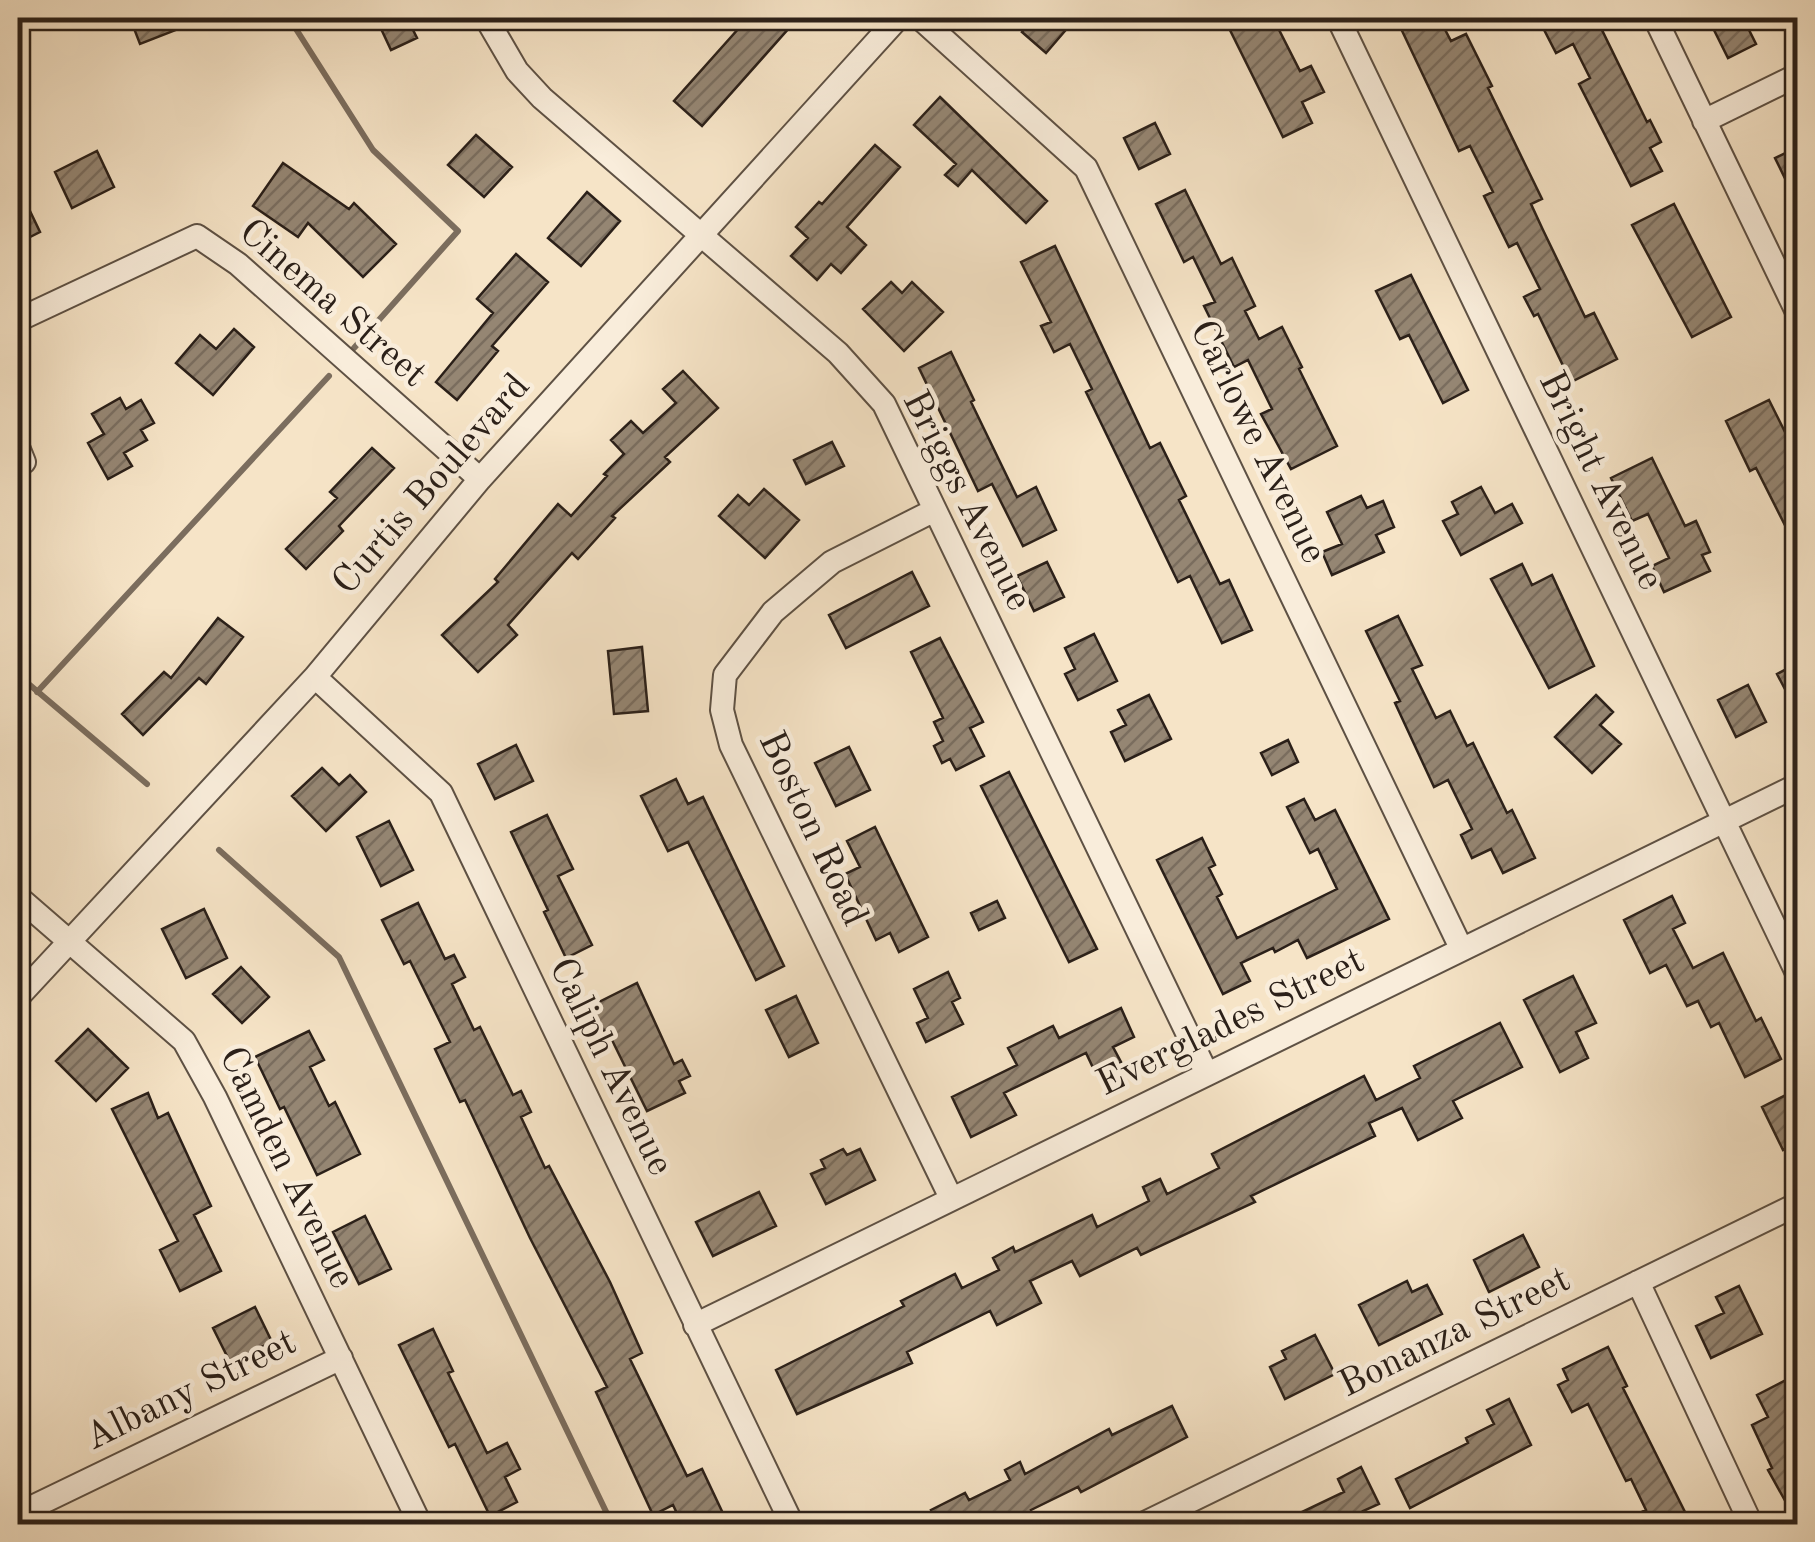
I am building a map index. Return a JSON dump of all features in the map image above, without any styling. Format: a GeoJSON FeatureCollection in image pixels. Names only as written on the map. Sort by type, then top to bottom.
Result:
{"type":"FeatureCollection","features":[{"type":"Feature","properties":{"kind":"street","name":"Briggs Avenue"},"geometry":{"type":"LineString","coordinates":[[486,18],[517,70],[542,98],[838,353],[884,404],[1207,1074]]}},
{"type":"Feature","properties":{"kind":"street","name":"Curtis Boulevard"},"geometry":{"type":"LineString","coordinates":[[18,997],[314,677],[480,479],[898,18]]}},
{"type":"Feature","properties":{"kind":"street","name":"Carlowe Avenue"},"geometry":{"type":"LineString","coordinates":[[920,18],[1086,168],[1461,948]]}},
{"type":"Feature","properties":{"kind":"street","name":"Bright Avenue"},"geometry":{"type":"LineString","coordinates":[[1338,18],[1798,975]]}},
{"type":"Feature","properties":{"kind":"street"},"geometry":{"type":"LineString","coordinates":[[1655,18],[1798,314]]}},
{"type":"Feature","properties":{"kind":"street"},"geometry":{"type":"LineString","coordinates":[[1704,120],[1798,75]]}},
{"type":"Feature","properties":{"kind":"street","name":"Cinema Street"},"geometry":{"type":"LineString","coordinates":[[18,320],[198,236],[238,264],[480,479]]}},
{"type":"Feature","properties":{"kind":"street","name":"Boston Road"},"geometry":{"type":"LineString","coordinates":[[935,510],[832,562],[772,612],[726,675],[722,710],[731,745],[951,1198]]}},
{"type":"Feature","properties":{"kind":"street","name":"Caliph Avenue"},"geometry":{"type":"LineString","coordinates":[[314,677],[440,794],[792,1524]]}},
{"type":"Feature","properties":{"kind":"street","name":"Everglades Street"},"geometry":{"type":"LineString","coordinates":[[695,1325],[1798,785]]}},
{"type":"Feature","properties":{"kind":"street","name":"Camden Avenue"},"geometry":{"type":"LineString","coordinates":[[18,897],[184,1041],[216,1097],[420,1524]]}},
{"type":"Feature","properties":{"kind":"street","name":"Bonanza Street"},"geometry":{"type":"LineString","coordinates":[[1143,1524],[1798,1204]]}},
{"type":"Feature","properties":{"kind":"street"},"geometry":{"type":"LineString","coordinates":[[1638,1282],[1752,1524]]}},
{"type":"Feature","properties":{"kind":"street","name":"Albany Street"},"geometry":{"type":"LineString","coordinates":[[18,1514],[341,1358]]}},
{"type":"Feature","properties":{"kind":"building"},"geometry":{"type":"Polygon","coordinates":[[[130,18],[204,18],[204,19],[140,44],[130,18]]]}},
{"type":"Feature","properties":{"kind":"building"},"geometry":{"type":"Polygon","coordinates":[[[376,18],[407,18],[417,38],[391,50],[376,18]]]}},
{"type":"Feature","properties":{"kind":"building"},"geometry":{"type":"Polygon","coordinates":[[[748,18],[798,18],[702,126],[674,101],[748,18]]]}},
{"type":"Feature","properties":{"kind":"building"},"geometry":{"type":"Polygon","coordinates":[[[1034,18],[1076,18],[1046,53],[1022,32],[1034,18]]]}},
{"type":"Feature","properties":{"kind":"building"},"geometry":{"type":"Polygon","coordinates":[[[1240,18],[1273,18],[1300,71],[1311,66],[1324,92],[1302,102],[1312,123],[1283,137],[1227,24],[1240,18]]]}},
{"type":"Feature","properties":{"kind":"building"},"geometry":{"type":"Polygon","coordinates":[[[1396,18],[1439,18],[1451,41],[1466,34],[1542,199],[1531,204],[1543,230],[1585,317],[1594,313],[1617,359],[1571,382],[1538,314],[1534,316],[1524,297],[1540,289],[1517,243],[1509,247],[1484,196],[1493,192],[1470,146],[1459,151],[1396,18]]]}},
{"type":"Feature","properties":{"kind":"building"},"geometry":{"type":"Polygon","coordinates":[[[1538,18],[1628,18],[1602,30],[1647,122],[1650,120],[1661,142],[1650,148],[1662,171],[1631,186],[1579,84],[1590,78],[1573,44],[1556,53],[1538,18]]]}},
{"type":"Feature","properties":{"kind":"building"},"geometry":{"type":"Polygon","coordinates":[[[1708,18],[1743,18],[1756,44],[1728,58],[1708,18]]]}},
{"type":"Feature","properties":{"kind":"building"},"geometry":{"type":"Polygon","coordinates":[[[940,97],[1047,201],[1026,223],[972,170],[958,186],[945,175],[956,164],[914,125],[940,97]]]}},
{"type":"Feature","properties":{"kind":"building"},"geometry":{"type":"Polygon","coordinates":[[[1155,123],[1170,154],[1139,169],[1124,138],[1155,123]]]}},
{"type":"Feature","properties":{"kind":"building"},"geometry":{"type":"Polygon","coordinates":[[[476,135],[512,167],[484,197],[448,165],[476,135]]]}},
{"type":"Feature","properties":{"kind":"building"},"geometry":{"type":"Polygon","coordinates":[[[875,145],[900,167],[847,227],[866,245],[841,273],[831,264],[817,280],[791,256],[808,238],[796,227],[875,145]]]}},
{"type":"Feature","properties":{"kind":"building"},"geometry":{"type":"Polygon","coordinates":[[[1798,147],[1798,205],[1775,158],[1798,147]]]}},
{"type":"Feature","properties":{"kind":"building"},"geometry":{"type":"Polygon","coordinates":[[[97,151],[114,187],[72,208],[55,172],[97,151]]]}},
{"type":"Feature","properties":{"kind":"building"},"geometry":{"type":"Polygon","coordinates":[[[283,163],[349,209],[354,203],[396,244],[363,277],[308,223],[298,237],[253,206],[283,163]]]}},
{"type":"Feature","properties":{"kind":"building"},"geometry":{"type":"Polygon","coordinates":[[[18,186],[40,232],[18,243],[18,186]]]}},
{"type":"Feature","properties":{"kind":"building"},"geometry":{"type":"Polygon","coordinates":[[[1185,190],[1221,264],[1232,258],[1255,306],[1245,311],[1259,339],[1282,327],[1337,446],[1291,469],[1261,414],[1272,409],[1248,360],[1234,367],[1204,306],[1215,302],[1193,257],[1184,262],[1156,204],[1185,190]]]}},
{"type":"Feature","properties":{"kind":"building"},"geometry":{"type":"Polygon","coordinates":[[[587,192],[620,221],[581,266],[548,238],[587,192]]]}},
{"type":"Feature","properties":{"kind":"building"},"geometry":{"type":"Polygon","coordinates":[[[1674,204],[1731,317],[1692,337],[1632,225],[1674,204]]]}},
{"type":"Feature","properties":{"kind":"building"},"geometry":{"type":"Polygon","coordinates":[[[1055,246],[1150,448],[1160,443],[1186,496],[1179,500],[1220,584],[1229,580],[1252,630],[1222,643],[1190,576],[1178,582],[1086,392],[1092,389],[1070,344],[1054,352],[1041,326],[1051,322],[1021,262],[1055,246]]]}},
{"type":"Feature","properties":{"kind":"building"},"geometry":{"type":"Polygon","coordinates":[[[516,254],[548,282],[492,346],[498,351],[457,400],[436,382],[493,313],[477,299],[516,254]]]}},
{"type":"Feature","properties":{"kind":"building"},"geometry":{"type":"Polygon","coordinates":[[[1411,275],[1468,390],[1443,403],[1409,335],[1400,339],[1376,291],[1411,275]]]}},
{"type":"Feature","properties":{"kind":"building"},"geometry":{"type":"Polygon","coordinates":[[[891,282],[902,293],[912,282],[943,312],[904,351],[863,309],[891,282]]]}},
{"type":"Feature","properties":{"kind":"building"},"geometry":{"type":"Polygon","coordinates":[[[234,329],[254,347],[213,395],[176,363],[200,335],[216,349],[234,329]]]}},
{"type":"Feature","properties":{"kind":"building"},"geometry":{"type":"Polygon","coordinates":[[[951,352],[1017,497],[1036,487],[1056,530],[1023,546],[992,484],[978,491],[919,368],[951,352]]]}},
{"type":"Feature","properties":{"kind":"building"},"geometry":{"type":"Polygon","coordinates":[[[683,371],[718,408],[665,457],[670,462],[612,516],[615,518],[578,559],[572,553],[508,625],[517,635],[478,672],[442,635],[498,582],[495,579],[558,504],[571,516],[607,476],[604,474],[624,454],[611,440],[631,421],[643,433],[676,403],[663,389],[683,371]]]}},
{"type":"Feature","properties":{"kind":"building"},"geometry":{"type":"Polygon","coordinates":[[[120,398],[126,409],[141,400],[154,423],[141,430],[147,440],[124,453],[132,466],[108,479],[88,443],[104,434],[92,414],[120,398]]]}},
{"type":"Feature","properties":{"kind":"building"},"geometry":{"type":"Polygon","coordinates":[[[1769,400],[1798,458],[1798,551],[1756,468],[1750,471],[1726,421],[1769,400]]]}},
{"type":"Feature","properties":{"kind":"building"},"geometry":{"type":"Polygon","coordinates":[[[832,442],[844,466],[806,484],[794,460],[832,442]]]}},
{"type":"Feature","properties":{"kind":"building"},"geometry":{"type":"Polygon","coordinates":[[[372,448],[394,468],[339,526],[343,531],[306,569],[286,549],[337,498],[330,492],[372,448]]]}},
{"type":"Feature","properties":{"kind":"building"},"geometry":{"type":"Polygon","coordinates":[[[1652,458],[1685,526],[1696,521],[1710,552],[1702,555],[1710,571],[1664,592],[1652,566],[1669,558],[1648,514],[1632,521],[1611,478],[1652,458]]]}},
{"type":"Feature","properties":{"kind":"building"},"geometry":{"type":"Polygon","coordinates":[[[1481,487],[1495,513],[1512,504],[1522,523],[1461,555],[1443,521],[1458,514],[1452,502],[1481,487]]]}},
{"type":"Feature","properties":{"kind":"building"},"geometry":{"type":"Polygon","coordinates":[[[764,489],[799,520],[765,558],[719,516],[738,495],[749,505],[764,489]]]}},
{"type":"Feature","properties":{"kind":"building"},"geometry":{"type":"Polygon","coordinates":[[[1361,496],[1367,508],[1383,501],[1394,527],[1376,535],[1384,552],[1332,575],[1322,552],[1342,544],[1327,512],[1361,496]]]}},
{"type":"Feature","properties":{"kind":"building"},"geometry":{"type":"Polygon","coordinates":[[[1047,562],[1064,597],[1034,611],[1017,576],[1047,562]]]}},
{"type":"Feature","properties":{"kind":"building"},"geometry":{"type":"Polygon","coordinates":[[[1522,564],[1532,585],[1552,575],[1594,666],[1549,688],[1491,579],[1522,564]]]}},
{"type":"Feature","properties":{"kind":"building"},"geometry":{"type":"Polygon","coordinates":[[[912,572],[929,606],[846,648],[829,615],[912,572]]]}},
{"type":"Feature","properties":{"kind":"building"},"geometry":{"type":"Polygon","coordinates":[[[1398,616],[1422,665],[1412,669],[1436,718],[1450,711],[1467,746],[1473,743],[1507,813],[1512,810],[1535,858],[1503,873],[1491,849],[1472,858],[1461,835],[1472,829],[1448,780],[1434,787],[1395,703],[1400,701],[1366,631],[1398,616]]]}},
{"type":"Feature","properties":{"kind":"building"},"geometry":{"type":"Polygon","coordinates":[[[218,618],[243,637],[206,684],[199,678],[143,735],[122,714],[164,672],[171,678],[218,618]]]}},
{"type":"Feature","properties":{"kind":"building"},"geometry":{"type":"Polygon","coordinates":[[[1094,634],[1117,681],[1078,700],[1065,674],[1075,669],[1065,648],[1094,634]]]}},
{"type":"Feature","properties":{"kind":"building"},"geometry":{"type":"Polygon","coordinates":[[[940,638],[983,722],[970,728],[984,756],[956,770],[950,759],[942,763],[934,746],[943,741],[934,722],[943,718],[911,652],[940,638]]]}},
{"type":"Feature","properties":{"kind":"building"},"geometry":{"type":"Polygon","coordinates":[[[642,647],[648,711],[614,714],[608,651],[642,647]]]}},
{"type":"Feature","properties":{"kind":"building"},"geometry":{"type":"Polygon","coordinates":[[[1798,663],[1798,714],[1777,674],[1798,663]]]}},
{"type":"Feature","properties":{"kind":"building"},"geometry":{"type":"Polygon","coordinates":[[[1748,685],[1766,722],[1736,737],[1718,700],[1748,685]]]}},
{"type":"Feature","properties":{"kind":"building"},"geometry":{"type":"Polygon","coordinates":[[[1149,695],[1171,739],[1125,761],[1111,732],[1126,725],[1118,710],[1149,695]]]}},
{"type":"Feature","properties":{"kind":"building"},"geometry":{"type":"Polygon","coordinates":[[[1596,695],[1613,712],[1600,725],[1621,744],[1592,773],[1555,737],[1596,695]]]}},
{"type":"Feature","properties":{"kind":"building"},"geometry":{"type":"Polygon","coordinates":[[[1288,740],[1298,762],[1272,775],[1261,753],[1288,740]]]}},
{"type":"Feature","properties":{"kind":"building"},"geometry":{"type":"Polygon","coordinates":[[[516,745],[533,781],[495,799],[478,764],[516,745]]]}},
{"type":"Feature","properties":{"kind":"building"},"geometry":{"type":"Polygon","coordinates":[[[849,747],[870,790],[836,806],[815,763],[849,747]]]}},
{"type":"Feature","properties":{"kind":"building"},"geometry":{"type":"Polygon","coordinates":[[[322,768],[339,785],[350,775],[366,792],[326,831],[292,796],[322,768]]]}},
{"type":"Feature","properties":{"kind":"building"},"geometry":{"type":"Polygon","coordinates":[[[1009,772],[1097,949],[1069,962],[981,786],[1009,772]]]}},
{"type":"Feature","properties":{"kind":"building"},"geometry":{"type":"Polygon","coordinates":[[[676,779],[688,804],[703,797],[784,966],[756,980],[688,842],[668,851],[641,796],[676,779]]]}},
{"type":"Feature","properties":{"kind":"building"},"geometry":{"type":"Polygon","coordinates":[[[1304,799],[1315,820],[1335,810],[1389,919],[1307,958],[1298,940],[1275,952],[1273,948],[1241,963],[1250,981],[1223,994],[1157,860],[1202,838],[1215,865],[1209,868],[1222,894],[1217,897],[1237,938],[1337,889],[1318,849],[1310,853],[1287,807],[1304,799]]]}},
{"type":"Feature","properties":{"kind":"building"},"geometry":{"type":"Polygon","coordinates":[[[547,815],[573,869],[558,876],[592,945],[566,958],[511,832],[547,815]]]}},
{"type":"Feature","properties":{"kind":"building"},"geometry":{"type":"Polygon","coordinates":[[[389,821],[413,870],[381,886],[357,837],[389,821]]]}},
{"type":"Feature","properties":{"kind":"building"},"geometry":{"type":"Polygon","coordinates":[[[875,827],[928,937],[899,952],[890,933],[876,940],[845,874],[860,867],[847,841],[875,827]]]}},
{"type":"Feature","properties":{"kind":"building"},"geometry":{"type":"Polygon","coordinates":[[[1672,896],[1685,923],[1673,929],[1693,968],[1723,953],[1756,1021],[1761,1018],[1781,1059],[1745,1077],[1719,1023],[1711,1027],[1698,1001],[1687,1006],[1666,965],[1650,973],[1624,920],[1672,896]]]}},
{"type":"Feature","properties":{"kind":"building"},"geometry":{"type":"Polygon","coordinates":[[[997,901],[1005,918],[979,930],[971,913],[997,901]]]}},
{"type":"Feature","properties":{"kind":"building"},"geometry":{"type":"Polygon","coordinates":[[[418,903],[445,959],[454,955],[465,977],[452,984],[474,1030],[480,1027],[513,1095],[521,1091],[531,1112],[521,1117],[545,1168],[549,1166],[610,1282],[642,1353],[630,1359],[687,1476],[702,1469],[728,1524],[682,1524],[673,1505],[653,1515],[596,1392],[607,1387],[465,1100],[460,1102],[435,1049],[450,1042],[410,961],[404,964],[382,920],[418,903]]]}},
{"type":"Feature","properties":{"kind":"building"},"geometry":{"type":"Polygon","coordinates":[[[204,909],[227,958],[186,978],[162,929],[204,909]]]}},
{"type":"Feature","properties":{"kind":"building"},"geometry":{"type":"Polygon","coordinates":[[[241,967],[269,997],[242,1023],[213,994],[241,967]]]}},
{"type":"Feature","properties":{"kind":"building"},"geometry":{"type":"Polygon","coordinates":[[[948,972],[960,998],[952,1002],[963,1024],[926,1042],[917,1023],[928,1018],[914,989],[948,972]]]}},
{"type":"Feature","properties":{"kind":"building"},"geometry":{"type":"Polygon","coordinates":[[[1573,976],[1596,1023],[1576,1032],[1588,1058],[1560,1072],[1524,1000],[1573,976]]]}},
{"type":"Feature","properties":{"kind":"building"},"geometry":{"type":"Polygon","coordinates":[[[637,983],[674,1064],[682,1060],[690,1076],[679,1081],[685,1093],[647,1111],[591,1006],[637,983]]]}},
{"type":"Feature","properties":{"kind":"building"},"geometry":{"type":"Polygon","coordinates":[[[796,996],[818,1043],[789,1057],[766,1010],[796,996]]]}},
{"type":"Feature","properties":{"kind":"building"},"geometry":{"type":"Polygon","coordinates":[[[1121,1008],[1134,1037],[1113,1047],[1121,1062],[1096,1074],[1086,1053],[1004,1093],[1016,1115],[971,1137],[952,1097],[1017,1065],[1008,1048],[1053,1026],[1059,1038],[1121,1008]]]}},
{"type":"Feature","properties":{"kind":"building"},"geometry":{"type":"Polygon","coordinates":[[[1500,1023],[1522,1067],[1453,1101],[1462,1118],[1418,1140],[1402,1108],[1369,1123],[1375,1136],[1251,1196],[1255,1202],[1141,1255],[1137,1248],[1080,1276],[1072,1261],[1030,1281],[1041,1303],[997,1325],[990,1311],[907,1352],[912,1363],[797,1414],[776,1370],[904,1306],[901,1301],[955,1274],[962,1288],[999,1270],[993,1258],[1013,1247],[1015,1252],[1092,1215],[1097,1227],[1149,1201],[1143,1187],[1160,1179],[1167,1194],[1219,1168],[1212,1154],[1364,1076],[1376,1100],[1420,1078],[1414,1066],[1500,1023]]]}},
{"type":"Feature","properties":{"kind":"building"},"geometry":{"type":"Polygon","coordinates":[[[88,1029],[128,1068],[96,1101],[56,1061],[88,1029]]]}},
{"type":"Feature","properties":{"kind":"building"},"geometry":{"type":"Polygon","coordinates":[[[309,1031],[324,1060],[310,1067],[329,1106],[335,1102],[360,1154],[317,1175],[255,1057],[309,1031]]]}},
{"type":"Feature","properties":{"kind":"building"},"geometry":{"type":"Polygon","coordinates":[[[1792,1092],[1798,1104],[1798,1143],[1783,1150],[1762,1107],[1792,1092]]]}},
{"type":"Feature","properties":{"kind":"building"},"geometry":{"type":"Polygon","coordinates":[[[148,1093],[158,1118],[168,1113],[211,1206],[194,1215],[221,1271],[180,1291],[160,1250],[178,1241],[112,1109],[148,1093]]]}},
{"type":"Feature","properties":{"kind":"building"},"geometry":{"type":"Polygon","coordinates":[[[843,1149],[847,1155],[860,1149],[875,1180],[826,1204],[811,1174],[825,1168],[821,1160],[843,1149]]]}},
{"type":"Feature","properties":{"kind":"building"},"geometry":{"type":"Polygon","coordinates":[[[759,1192],[776,1226],[713,1256],[696,1222],[759,1192]]]}},
{"type":"Feature","properties":{"kind":"building"},"geometry":{"type":"Polygon","coordinates":[[[365,1216],[391,1269],[359,1284],[333,1232],[365,1216]]]}},
{"type":"Feature","properties":{"kind":"building"},"geometry":{"type":"Polygon","coordinates":[[[1523,1235],[1539,1267],[1489,1292],[1474,1260],[1523,1235]]]}},
{"type":"Feature","properties":{"kind":"building"},"geometry":{"type":"Polygon","coordinates":[[[1407,1281],[1412,1292],[1427,1285],[1442,1314],[1379,1345],[1359,1305],[1407,1281]]]}},
{"type":"Feature","properties":{"kind":"building"},"geometry":{"type":"Polygon","coordinates":[[[1739,1286],[1762,1334],[1711,1358],[1696,1326],[1724,1313],[1716,1297],[1739,1286]]]}},
{"type":"Feature","properties":{"kind":"building"},"geometry":{"type":"Polygon","coordinates":[[[255,1307],[272,1342],[230,1362],[213,1328],[255,1307]]]}},
{"type":"Feature","properties":{"kind":"building"},"geometry":{"type":"Polygon","coordinates":[[[433,1329],[453,1371],[448,1373],[487,1453],[507,1443],[520,1469],[505,1477],[517,1502],[490,1516],[455,1444],[449,1447],[399,1345],[433,1329]]]}},
{"type":"Feature","properties":{"kind":"building"},"geometry":{"type":"Polygon","coordinates":[[[1315,1335],[1335,1374],[1285,1399],[1270,1367],[1286,1359],[1282,1351],[1315,1335]]]}},
{"type":"Feature","properties":{"kind":"building"},"geometry":{"type":"Polygon","coordinates":[[[1608,1347],[1627,1386],[1623,1388],[1691,1524],[1617,1524],[1646,1510],[1631,1479],[1626,1481],[1588,1404],[1572,1412],[1558,1385],[1568,1380],[1563,1369],[1608,1347]]]}},
{"type":"Feature","properties":{"kind":"building"},"geometry":{"type":"Polygon","coordinates":[[[1788,1379],[1798,1398],[1798,1524],[1768,1470],[1772,1468],[1752,1425],[1768,1417],[1757,1395],[1788,1379]]]}},
{"type":"Feature","properties":{"kind":"building"},"geometry":{"type":"Polygon","coordinates":[[[1509,1399],[1531,1445],[1410,1508],[1396,1479],[1468,1443],[1466,1438],[1494,1424],[1487,1410],[1509,1399]]]}},
{"type":"Feature","properties":{"kind":"building"},"geometry":{"type":"Polygon","coordinates":[[[1172,1406],[1187,1437],[1081,1492],[1078,1487],[1031,1510],[1037,1524],[938,1524],[931,1510],[965,1493],[969,1500],[1010,1480],[1005,1470],[1020,1462],[1025,1474],[1109,1429],[1112,1435],[1172,1406]]]}},
{"type":"Feature","properties":{"kind":"building"},"geometry":{"type":"Polygon","coordinates":[[[1361,1467],[1379,1504],[1363,1511],[1367,1518],[1354,1524],[1277,1524],[1344,1492],[1338,1479],[1361,1467]]]}},
{"type":"Feature","properties":{"kind":"waterway"},"geometry":{"type":"LineString","coordinates":[[289,18],[373,150],[458,231],[354,348]]}},
{"type":"Feature","properties":{"kind":"waterway"},"geometry":{"type":"LineString","coordinates":[[37,692],[329,376]]}},
{"type":"Feature","properties":{"kind":"waterway"},"geometry":{"type":"LineString","coordinates":[[18,675],[147,784]]}},
{"type":"Feature","properties":{"kind":"waterway"},"geometry":{"type":"LineString","coordinates":[[219,850],[339,957],[612,1524]]}}]}
